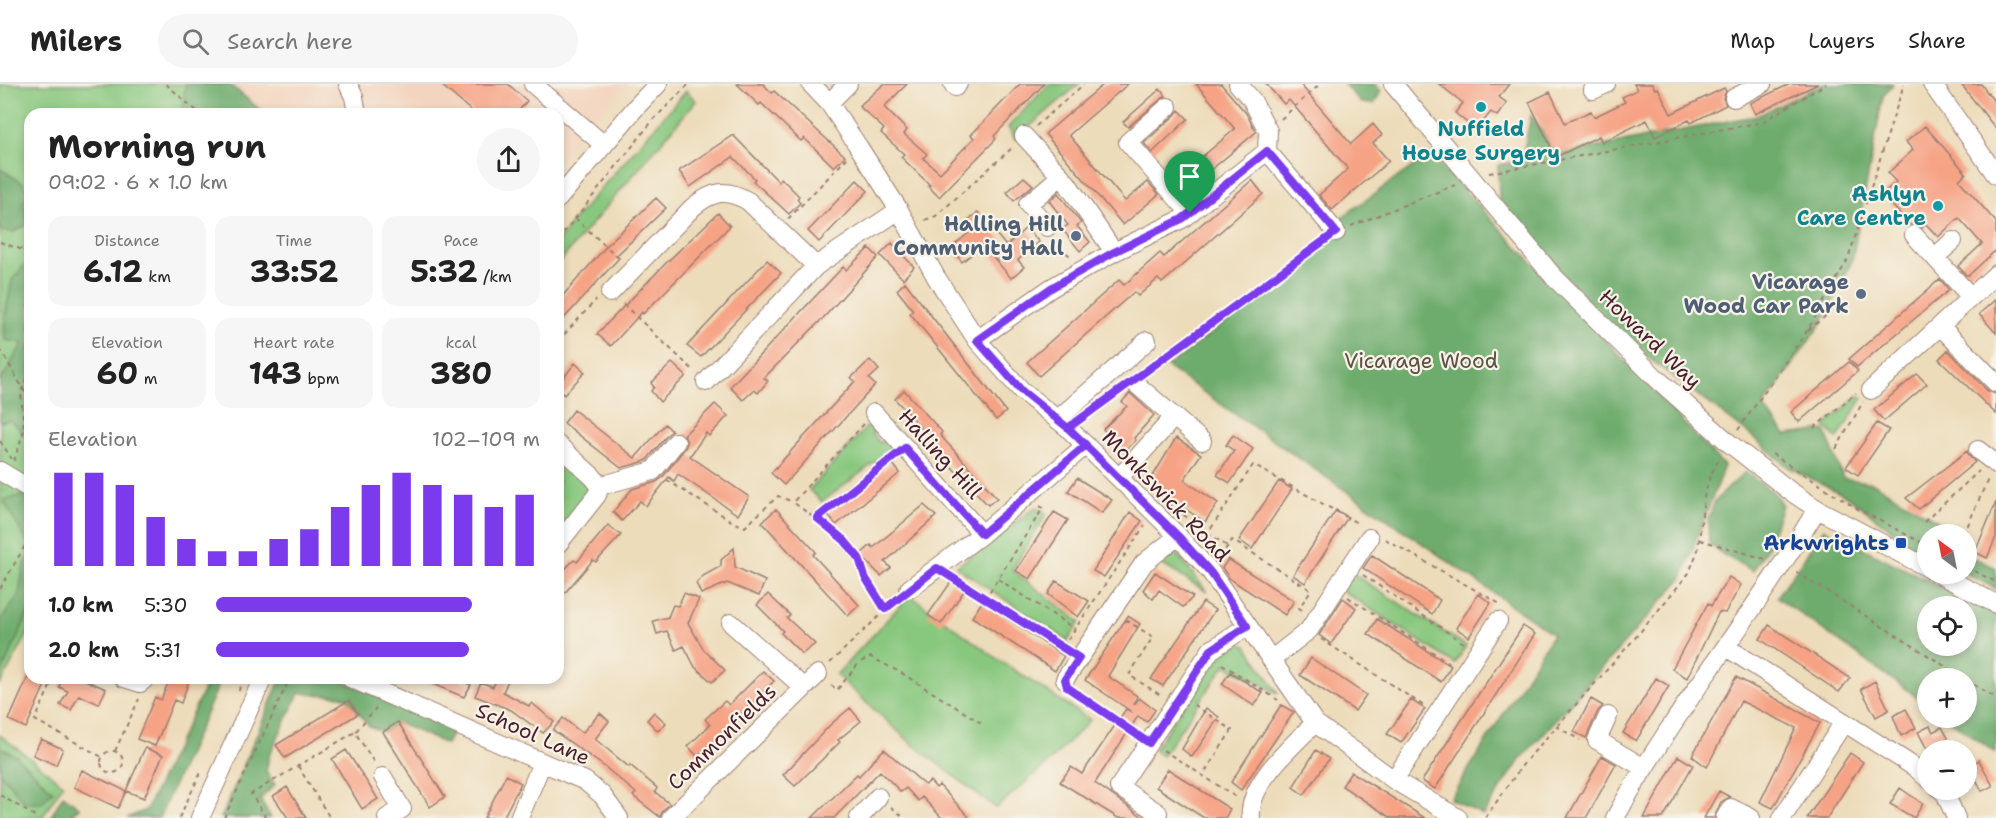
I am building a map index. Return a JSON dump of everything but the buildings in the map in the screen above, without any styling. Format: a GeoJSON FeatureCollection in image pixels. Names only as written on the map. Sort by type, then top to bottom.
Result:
{"type":"FeatureCollection","features":[{"type":"Feature","properties":{"kind":"street"},"geometry":{"type":"LineString","coordinates":[[348,84],[356,108]]}},
{"type":"Feature","properties":{"kind":"street"},"geometry":{"type":"LineString","coordinates":[[533,84],[561,108]]}},
{"type":"Feature","properties":{"kind":"street"},"geometry":{"type":"LineString","coordinates":[[564,191],[658,84]]}},
{"type":"Feature","properties":{"kind":"street","name":"Monkswick Road"},"geometry":{"type":"LineString","coordinates":[[811,84],[829,103],[858,146],[899,210],[936,277],[977,340],[1022,391],[1058,419],[1086,445],[1210,571],[1315,723],[1394,780],[1458,818]]}},
{"type":"Feature","properties":{"kind":"street"},"geometry":{"type":"LineString","coordinates":[[829,103],[848,84]]}},
{"type":"Feature","properties":{"kind":"street"},"geometry":{"type":"LineString","coordinates":[[953,84],[955,87],[958,84]]}},
{"type":"Feature","properties":{"kind":"street"},"geometry":{"type":"LineString","coordinates":[[1238,84],[1252,100],[1268,132],[1267,151],[1336,232]]}},
{"type":"Feature","properties":{"kind":"street","name":"Howard Way"},"geometry":{"type":"LineString","coordinates":[[1393,84],[1553,276],[1654,377],[1729,443],[1790,491],[1817,509],[1917,562]]}},
{"type":"Feature","properties":{"kind":"street"},"geometry":{"type":"LineString","coordinates":[[1734,98],[1762,84]]}},
{"type":"Feature","properties":{"kind":"street"},"geometry":{"type":"LineString","coordinates":[[1932,84],[1996,175]]}},
{"type":"Feature","properties":{"kind":"street"},"geometry":{"type":"LineString","coordinates":[[1168,107],[1128,142],[1190,213]]}},
{"type":"Feature","properties":{"kind":"street"},"geometry":{"type":"LineString","coordinates":[[564,111],[604,145]]}},
{"type":"Feature","properties":{"kind":"street"},"geometry":{"type":"LineString","coordinates":[[1024,136],[1061,176],[1114,252]]}},
{"type":"Feature","properties":{"kind":"street"},"geometry":{"type":"LineString","coordinates":[[977,340],[1051,288],[1083,269],[1182,219],[1267,151]]}},
{"type":"Feature","properties":{"kind":"street"},"geometry":{"type":"LineString","coordinates":[[1047,226],[1028,204],[1061,176]]}},
{"type":"Feature","properties":{"kind":"street"},"geometry":{"type":"LineString","coordinates":[[610,293],[693,207],[706,196],[719,193],[735,194],[748,201],[816,266]]}},
{"type":"Feature","properties":{"kind":"street"},"geometry":{"type":"LineString","coordinates":[[706,382],[816,266],[899,210]]}},
{"type":"Feature","properties":{"kind":"street"},"geometry":{"type":"LineString","coordinates":[[1914,235],[1971,297]]}},
{"type":"Feature","properties":{"kind":"street"},"geometry":{"type":"LineString","coordinates":[[1935,257],[1953,241]]}},
{"type":"Feature","properties":{"kind":"street"},"geometry":{"type":"LineString","coordinates":[[1871,390],[1996,274]]}},
{"type":"Feature","properties":{"kind":"street"},"geometry":{"type":"LineString","coordinates":[[1940,326],[1996,383]]}},
{"type":"Feature","properties":{"kind":"street"},"geometry":{"type":"LineString","coordinates":[[1058,419],[1147,341]]}},
{"type":"Feature","properties":{"kind":"street"},"geometry":{"type":"LineString","coordinates":[[1134,382],[1202,441]]}},
{"type":"Feature","properties":{"kind":"street","name":"Halling Hill"},"geometry":{"type":"LineString","coordinates":[[874,413],[982,534]]}},
{"type":"Feature","properties":{"kind":"street"},"geometry":{"type":"LineString","coordinates":[[1119,478],[1174,417]]}},
{"type":"Feature","properties":{"kind":"street"},"geometry":{"type":"LineString","coordinates":[[600,486],[653,471],[676,442]]}},
{"type":"Feature","properties":{"kind":"street"},"geometry":{"type":"LineString","coordinates":[[909,589],[982,534],[1086,445]]}},
{"type":"Feature","properties":{"kind":"street"},"geometry":{"type":"LineString","coordinates":[[564,450],[600,486]]}},
{"type":"Feature","properties":{"kind":"street"},"geometry":{"type":"LineString","coordinates":[[7,466],[24,483]]}},
{"type":"Feature","properties":{"kind":"street"},"geometry":{"type":"LineString","coordinates":[[564,536],[597,495],[600,486]]}},
{"type":"Feature","properties":{"kind":"street"},"geometry":{"type":"LineString","coordinates":[[1615,818],[1644,768],[1817,509]]}},
{"type":"Feature","properties":{"kind":"street"},"geometry":{"type":"LineString","coordinates":[[1272,659],[1308,631],[1371,534]]}},
{"type":"Feature","properties":{"kind":"street"},"geometry":{"type":"LineString","coordinates":[[1065,679],[1144,563],[1178,536]]}},
{"type":"Feature","properties":{"kind":"street"},"geometry":{"type":"LineString","coordinates":[[1958,584],[1996,604]]}},
{"type":"Feature","properties":{"kind":"street"},"geometry":{"type":"LineString","coordinates":[[1394,780],[1498,621]]}},
{"type":"Feature","properties":{"kind":"street","name":"Commonfields"},"geometry":{"type":"LineString","coordinates":[[731,623],[804,688]]}},
{"type":"Feature","properties":{"kind":"street"},"geometry":{"type":"LineString","coordinates":[[1155,818],[1158,813],[1119,787],[1156,746],[1175,704],[1211,650],[1247,626]]}},
{"type":"Feature","properties":{"kind":"street"},"geometry":{"type":"LineString","coordinates":[[1726,647],[1917,769]]}},
{"type":"Feature","properties":{"kind":"street","name":"Commonfields"},"geometry":{"type":"LineString","coordinates":[[671,818],[818,674]]}},
{"type":"Feature","properties":{"kind":"street"},"geometry":{"type":"LineString","coordinates":[[200,818],[260,684]]}},
{"type":"Feature","properties":{"kind":"street","name":"School Lane"},"geometry":{"type":"LineString","coordinates":[[363,684],[585,781],[602,795],[619,818]]}},
{"type":"Feature","properties":{"kind":"street"},"geometry":{"type":"LineString","coordinates":[[1608,716],[1597,740],[1644,768]]}},
{"type":"Feature","properties":{"kind":"street"},"geometry":{"type":"LineString","coordinates":[[1782,818],[1844,722]]}},
{"type":"Feature","properties":{"kind":"street"},"geometry":{"type":"LineString","coordinates":[[1251,812],[1252,799],[1274,764],[1315,723]]}},
{"type":"Feature","properties":{"kind":"street"},"geometry":{"type":"LineString","coordinates":[[519,818],[542,763]]}},
{"type":"Feature","properties":{"kind":"street"},"geometry":{"type":"LineString","coordinates":[[383,777],[399,815]]}},
{"type":"Feature","properties":{"kind":"street"},"geometry":{"type":"LineString","coordinates":[[860,818],[878,797]]}},
{"type":"Feature","properties":{"kind":"street"},"geometry":{"type":"LineString","coordinates":[[1948,800],[1956,818]]}},
{"type":"Feature","properties":{"kind":"street"},"geometry":{"type":"LineString","coordinates":[[1725,818],[1731,808],[1751,818]]}},
{"type":"Feature","properties":{"kind":"path"},"geometry":{"type":"LineString","coordinates":[[166,84],[193,108]]}},
{"type":"Feature","properties":{"kind":"path"},"geometry":{"type":"LineString","coordinates":[[564,232],[654,120],[689,84]]}},
{"type":"Feature","properties":{"kind":"path"},"geometry":{"type":"LineString","coordinates":[[908,226],[936,216],[1084,84]]}},
{"type":"Feature","properties":{"kind":"path"},"geometry":{"type":"LineString","coordinates":[[1268,132],[1320,84]]}},
{"type":"Feature","properties":{"kind":"path"},"geometry":{"type":"LineString","coordinates":[[1483,174],[1762,122],[1827,84]]}},
{"type":"Feature","properties":{"kind":"path"},"geometry":{"type":"LineString","coordinates":[[1738,430],[1807,331],[1848,259],[1904,84]]}},
{"type":"Feature","properties":{"kind":"path"},"geometry":{"type":"LineString","coordinates":[[778,230],[858,146]]}},
{"type":"Feature","properties":{"kind":"path"},"geometry":{"type":"LineString","coordinates":[[1105,401],[1336,232],[1464,182]]}},
{"type":"Feature","properties":{"kind":"path"},"geometry":{"type":"LineString","coordinates":[[575,218],[632,271]]}},
{"type":"Feature","properties":{"kind":"path"},"geometry":{"type":"LineString","coordinates":[[1047,226],[1048,236],[1083,269]]}},
{"type":"Feature","properties":{"kind":"path"},"geometry":{"type":"LineString","coordinates":[[0,242],[23,250]]}},
{"type":"Feature","properties":{"kind":"path"},"geometry":{"type":"LineString","coordinates":[[564,335],[595,301],[610,293],[706,382]]}},
{"type":"Feature","properties":{"kind":"path"},"geometry":{"type":"LineString","coordinates":[[1807,331],[1827,315]]}},
{"type":"Feature","properties":{"kind":"path"},"geometry":{"type":"LineString","coordinates":[[0,349],[24,390]]}},
{"type":"Feature","properties":{"kind":"path"},"geometry":{"type":"LineString","coordinates":[[7,466],[24,430],[21,392],[24,384]]}},
{"type":"Feature","properties":{"kind":"path"},"geometry":{"type":"LineString","coordinates":[[1814,428],[1866,384],[1871,390],[1836,449]]}},
{"type":"Feature","properties":{"kind":"path","name":"Halling Hill"},"geometry":{"type":"LineString","coordinates":[[793,502],[874,413]]}},
{"type":"Feature","properties":{"kind":"path"},"geometry":{"type":"LineString","coordinates":[[817,518],[905,448]]}},
{"type":"Feature","properties":{"kind":"path"},"geometry":{"type":"LineString","coordinates":[[1765,450],[1858,510],[1917,540]]}},
{"type":"Feature","properties":{"kind":"path"},"geometry":{"type":"LineString","coordinates":[[1485,818],[1524,764],[1689,573],[1698,550],[1704,497],[1710,476],[1722,452]]}},
{"type":"Feature","properties":{"kind":"path"},"geometry":{"type":"LineString","coordinates":[[1924,522],[1991,460]]}},
{"type":"Feature","properties":{"kind":"path"},"geometry":{"type":"LineString","coordinates":[[1968,524],[1991,460]]}},
{"type":"Feature","properties":{"kind":"path"},"geometry":{"type":"LineString","coordinates":[[1208,533],[1253,465],[1371,534],[1507,608],[1498,621]]}},
{"type":"Feature","properties":{"kind":"path"},"geometry":{"type":"LineString","coordinates":[[653,471],[733,522],[745,527],[778,496],[793,502],[844,540],[859,558],[865,577],[885,609]]}},
{"type":"Feature","properties":{"kind":"path"},"geometry":{"type":"LineString","coordinates":[[1162,499],[1227,546]]}},
{"type":"Feature","properties":{"kind":"path"},"geometry":{"type":"LineString","coordinates":[[986,598],[1043,508],[1036,504]]}},
{"type":"Feature","properties":{"kind":"path"},"geometry":{"type":"LineString","coordinates":[[1063,647],[1146,524]]}},
{"type":"Feature","properties":{"kind":"path"},"geometry":{"type":"LineString","coordinates":[[1210,571],[1232,540],[1311,590]]}},
{"type":"Feature","properties":{"kind":"path"},"geometry":{"type":"LineString","coordinates":[[1699,540],[1782,564],[1947,668]]}},
{"type":"Feature","properties":{"kind":"path"},"geometry":{"type":"LineString","coordinates":[[0,589],[24,547]]}},
{"type":"Feature","properties":{"kind":"path"},"geometry":{"type":"LineString","coordinates":[[1350,566],[1478,652]]}},
{"type":"Feature","properties":{"kind":"path"},"geometry":{"type":"LineString","coordinates":[[937,568],[1079,658]]}},
{"type":"Feature","properties":{"kind":"path"},"geometry":{"type":"LineString","coordinates":[[1977,572],[1996,582]]}},
{"type":"Feature","properties":{"kind":"path"},"geometry":{"type":"LineString","coordinates":[[998,579],[1075,629]]}},
{"type":"Feature","properties":{"kind":"path"},"geometry":{"type":"LineString","coordinates":[[909,589],[818,674],[837,690],[859,663],[871,657],[903,674],[983,724]]}},
{"type":"Feature","properties":{"kind":"path"},"geometry":{"type":"LineString","coordinates":[[1335,589],[1464,673]]}},
{"type":"Feature","properties":{"kind":"path"},"geometry":{"type":"LineString","coordinates":[[1111,610],[1153,637],[1129,675],[1175,704]]}},
{"type":"Feature","properties":{"kind":"path"},"geometry":{"type":"LineString","coordinates":[[1308,631],[1437,714]]}},
{"type":"Feature","properties":{"kind":"path"},"geometry":{"type":"LineString","coordinates":[[1222,664],[1281,702]]}},
{"type":"Feature","properties":{"kind":"path"},"geometry":{"type":"LineString","coordinates":[[1065,679],[1067,687],[1203,776],[1251,812]]}},
{"type":"Feature","properties":{"kind":"path"},"geometry":{"type":"LineString","coordinates":[[51,684],[35,720],[102,757]]}},
{"type":"Feature","properties":{"kind":"path"},"geometry":{"type":"LineString","coordinates":[[115,751],[141,696],[137,690],[137,684]]}},
{"type":"Feature","properties":{"kind":"path"},"geometry":{"type":"LineString","coordinates":[[237,696],[240,684]]}},
{"type":"Feature","properties":{"kind":"path"},"geometry":{"type":"LineString","coordinates":[[224,818],[287,684]]}},
{"type":"Feature","properties":{"kind":"path"},"geometry":{"type":"LineString","coordinates":[[1977,686],[1996,698]]}},
{"type":"Feature","properties":{"kind":"path"},"geometry":{"type":"LineString","coordinates":[[266,818],[251,794],[355,732],[388,695]]}},
{"type":"Feature","properties":{"kind":"path"},"geometry":{"type":"LineString","coordinates":[[1194,705],[1232,730],[1203,776]]}},
{"type":"Feature","properties":{"kind":"path"},"geometry":{"type":"LineString","coordinates":[[355,732],[383,777]]}},
{"type":"Feature","properties":{"kind":"path"},"geometry":{"type":"LineString","coordinates":[[115,751],[123,759],[123,767],[118,773],[110,774],[101,764],[102,757],[107,752],[115,751]]}},
{"type":"Feature","properties":{"kind":"path"},"geometry":{"type":"LineString","coordinates":[[298,766],[330,818]]}},
{"type":"Feature","properties":{"kind":"path"},"geometry":{"type":"LineString","coordinates":[[0,795],[38,818]]}},
{"type":"Feature","properties":{"kind":"shaded area"},"geometry":{"type":"Polygon","coordinates":[[[229,84],[629,84],[579,135],[564,155],[564,108],[259,108],[229,84]]]}},
{"type":"Feature","properties":{"kind":"green space"},"geometry":{"type":"Polygon","coordinates":[[[0,84],[229,84],[258,108],[24,108],[24,641],[0,685],[0,84]]]}},
{"type":"Feature","properties":{"kind":"green space"},"geometry":{"type":"Polygon","coordinates":[[[186,84],[229,84],[258,108],[182,108],[186,84]]]}},
{"type":"Feature","properties":{"kind":"green space"},"geometry":{"type":"Polygon","coordinates":[[[1049,84],[1079,84],[1015,139],[1008,127],[1049,84]]]}},
{"type":"Feature","properties":{"kind":"green space"},"geometry":{"type":"Polygon","coordinates":[[[1344,84],[1375,84],[1381,91],[1374,104],[1361,103],[1344,84]]]}},
{"type":"Feature","properties":{"kind":"green space"},"geometry":{"type":"Polygon","coordinates":[[[1823,84],[1893,84],[1883,96],[1852,260],[1827,315],[1763,407],[1786,435],[1825,430],[1843,478],[1873,483],[1943,524],[1917,524],[1917,549],[1848,497],[1788,467],[1748,433],[1631,345],[1551,264],[1499,200],[1498,165],[1522,160],[1531,115],[1557,155],[1759,115],[1823,84]]]}},
{"type":"Feature","properties":{"kind":"green space"},"geometry":{"type":"Polygon","coordinates":[[[686,91],[696,101],[564,257],[564,233],[686,91]]]}},
{"type":"Feature","properties":{"kind":"green space","name":"Vicarage Wood"},"geometry":{"type":"Polygon","coordinates":[[[1430,154],[1724,466],[1682,578],[1520,760],[1483,815],[1450,799],[1553,634],[1167,367],[1321,249],[1338,220],[1430,154]]]}},
{"type":"Feature","properties":{"kind":"green space"},"geometry":{"type":"Polygon","coordinates":[[[0,169],[24,185],[24,226],[14,232],[0,231],[0,169]]]}},
{"type":"Feature","properties":{"kind":"green space"},"geometry":{"type":"Polygon","coordinates":[[[24,266],[24,433],[9,420],[0,422],[0,382],[23,343],[5,340],[5,316],[12,280],[24,266]]]}},
{"type":"Feature","properties":{"kind":"green space"},"geometry":{"type":"Polygon","coordinates":[[[1859,395],[1863,398],[1837,439],[1825,426],[1859,395]]]}},
{"type":"Feature","properties":{"kind":"green space"},"geometry":{"type":"Polygon","coordinates":[[[874,419],[880,424],[872,433],[880,443],[891,435],[899,444],[822,502],[809,490],[874,419]]]}},
{"type":"Feature","properties":{"kind":"green space"},"geometry":{"type":"Polygon","coordinates":[[[564,459],[592,487],[564,530],[564,459]]]}},
{"type":"Feature","properties":{"kind":"green space"},"geometry":{"type":"Polygon","coordinates":[[[1745,472],[1774,493],[1782,505],[1768,546],[1753,571],[1709,544],[1708,520],[1715,501],[1745,472]]]}},
{"type":"Feature","properties":{"kind":"green space"},"geometry":{"type":"Polygon","coordinates":[[[24,495],[24,537],[3,500],[24,495]]]}},
{"type":"Feature","properties":{"kind":"green space"},"geometry":{"type":"Polygon","coordinates":[[[1036,507],[1047,514],[1012,570],[1080,622],[1068,641],[956,567],[1036,507]]]}},
{"type":"Feature","properties":{"kind":"green space"},"geometry":{"type":"Polygon","coordinates":[[[1824,529],[1917,575],[1917,584],[1935,584],[1960,596],[1917,596],[1917,656],[1977,656],[1977,605],[1996,614],[1996,753],[1961,728],[1977,728],[1977,668],[1917,668],[1917,697],[1777,597],[1824,529]]]}},
{"type":"Feature","properties":{"kind":"green space"},"geometry":{"type":"Polygon","coordinates":[[[1171,552],[1177,554],[1207,592],[1158,562],[1171,552]]]}},
{"type":"Feature","properties":{"kind":"green space"},"geometry":{"type":"Polygon","coordinates":[[[1977,559],[1996,568],[1996,589],[1977,579],[1977,559]]]}},
{"type":"Feature","properties":{"kind":"green space"},"geometry":{"type":"Polygon","coordinates":[[[24,567],[24,623],[0,676],[0,622],[19,594],[24,567]]]}},
{"type":"Feature","properties":{"kind":"green space"},"geometry":{"type":"Polygon","coordinates":[[[1352,573],[1466,646],[1455,664],[1341,590],[1352,573]]]}},
{"type":"Feature","properties":{"kind":"green space"},"geometry":{"type":"Polygon","coordinates":[[[910,595],[999,660],[1090,720],[1047,764],[996,808],[911,743],[836,675],[910,595]]]}},
{"type":"Feature","properties":{"kind":"green space"},"geometry":{"type":"Polygon","coordinates":[[[1240,644],[1247,646],[1278,693],[1225,665],[1162,756],[1154,750],[1208,667],[1219,654],[1240,644]]]}},
{"type":"Feature","properties":{"kind":"green space"},"geometry":{"type":"Polygon","coordinates":[[[203,684],[219,684],[159,818],[127,818],[146,810],[204,689],[203,684]]]}},
{"type":"Feature","properties":{"kind":"green space"},"geometry":{"type":"Polygon","coordinates":[[[278,684],[350,684],[455,729],[446,744],[398,723],[383,732],[369,726],[349,700],[342,696],[299,693],[269,756],[266,771],[275,785],[260,799],[271,818],[221,818],[278,684]]]}},
{"type":"Feature","properties":{"kind":"green space"},"geometry":{"type":"Polygon","coordinates":[[[0,735],[63,784],[42,818],[0,818],[0,735]]]}},
{"type":"Feature","properties":{"kind":"green space"},"geometry":{"type":"Polygon","coordinates":[[[0,747],[16,756],[53,791],[41,803],[25,803],[0,774],[0,747]]]}},
{"type":"Feature","properties":{"kind":"green space"},"geometry":{"type":"Polygon","coordinates":[[[63,795],[80,808],[72,813],[79,818],[50,818],[63,795]]]}},
{"type":"Feature","properties":{"kind":"place","name":"Nuffield House Surgery"},"geometry":{"type":"Point","coordinates":[1481,107]}},
{"type":"Feature","properties":{"kind":"place","name":"Ashlyn Care Centre"},"geometry":{"type":"Point","coordinates":[1938,206]}},
{"type":"Feature","properties":{"kind":"place","name":"Halling Hill Community Hall"},"geometry":{"type":"Point","coordinates":[1076,236]}},
{"type":"Feature","properties":{"kind":"place","name":"Vicarage Wood Car Park"},"geometry":{"type":"Point","coordinates":[1861,294]}},
{"type":"Feature","properties":{"kind":"place","name":"Arkwrights"},"geometry":{"type":"Point","coordinates":[1901,543]}},
{"type":"Feature","properties":{"kind":"route"},"geometry":{"type":"LineString","coordinates":[[1190,213],[1051,288],[977,340],[1022,391],[1086,445],[982,534],[905,448],[817,518],[844,540],[859,558],[865,577],[885,609],[937,568],[1079,658],[1065,679],[1067,687],[1149,743],[1211,650],[1247,626],[1211,573],[1178,536],[1086,445],[1068,428],[1336,232],[1267,151],[1190,213]]}}]}
